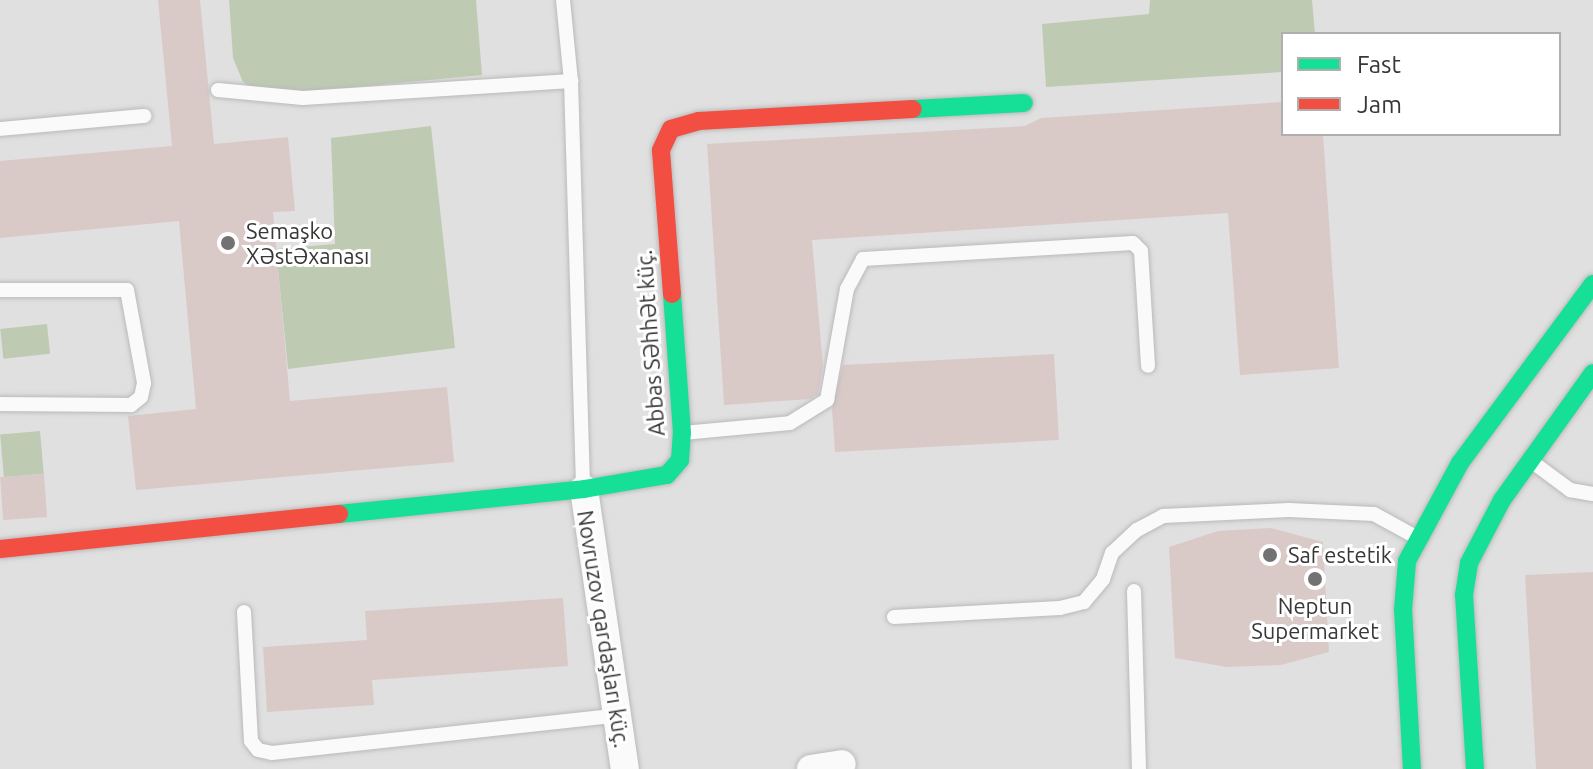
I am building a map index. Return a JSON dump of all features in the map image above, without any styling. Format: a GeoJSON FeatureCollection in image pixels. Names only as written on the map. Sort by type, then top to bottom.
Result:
{"type":"FeatureCollection","features":[{"type":"Feature","properties":{"kind":"street","name":"Abbas Səhhət küç."},"geometry":{"type":"LineString","coordinates":[[0,549],[584,489],[667,475],[680,460],[682,433],[661,150],[671,129],[699,121],[1024,103]]}},
{"type":"Feature","properties":{"kind":"street"},"geometry":{"type":"LineString","coordinates":[[1412,769],[1403,583],[1416,537],[1460,463],[1593,284]]}},
{"type":"Feature","properties":{"kind":"street"},"geometry":{"type":"LineString","coordinates":[[1456,556],[1502,500],[1593,373]]}},
{"type":"Feature","properties":{"kind":"street","name":"Novruzov qardaşları küç."},"geometry":{"type":"LineString","coordinates":[[584,489],[625,769]]}},
{"type":"Feature","properties":{"kind":"street"},"geometry":{"type":"LineString","coordinates":[[1416,537],[1456,556]]}},
{"type":"Feature","properties":{"kind":"street"},"geometry":{"type":"LineString","coordinates":[[1456,556],[1464,595],[1475,769]]}},
{"type":"Feature","properties":{"kind":"street"},"geometry":{"type":"LineString","coordinates":[[811,769],[842,764]]}},
{"type":"Feature","properties":{"kind":"lane"},"geometry":{"type":"LineString","coordinates":[[563,0],[571,81],[584,489]]}},
{"type":"Feature","properties":{"kind":"lane"},"geometry":{"type":"LineString","coordinates":[[218,90],[303,98],[571,81]]}},
{"type":"Feature","properties":{"kind":"lane"},"geometry":{"type":"LineString","coordinates":[[0,129],[144,116]]}},
{"type":"Feature","properties":{"kind":"lane"},"geometry":{"type":"LineString","coordinates":[[682,433],[790,423],[827,400],[847,289],[863,259],[1133,243],[1141,251],[1148,366]]}},
{"type":"Feature","properties":{"kind":"lane"},"geometry":{"type":"LineString","coordinates":[[0,290],[127,290],[144,383],[141,397],[131,405],[0,404]]}},
{"type":"Feature","properties":{"kind":"lane"},"geometry":{"type":"LineString","coordinates":[[1531,460],[1570,490],[1593,494]]}},
{"type":"Feature","properties":{"kind":"lane"},"geometry":{"type":"LineString","coordinates":[[894,617],[1060,608],[1084,602],[1103,579],[1112,553],[1137,530],[1163,516],[1289,510],[1374,514],[1416,537]]}},
{"type":"Feature","properties":{"kind":"lane"},"geometry":{"type":"LineString","coordinates":[[1134,591],[1139,769]]}},
{"type":"Feature","properties":{"kind":"lane"},"geometry":{"type":"LineString","coordinates":[[244,612],[251,741],[258,750],[272,753],[619,715]]}},
{"type":"Feature","properties":{"kind":"green space"},"geometry":{"type":"Polygon","coordinates":[[[229,0],[476,0],[482,75],[281,94],[258,92],[243,82],[233,58],[229,0]]]}},
{"type":"Feature","properties":{"kind":"green space"},"geometry":{"type":"Polygon","coordinates":[[[1150,0],[1312,0],[1315,32],[1281,32],[1281,72],[1046,87],[1042,24],[1149,14],[1150,0]]]}},
{"type":"Feature","properties":{"kind":"green space"},"geometry":{"type":"Polygon","coordinates":[[[431,126],[455,348],[288,369],[276,249],[335,244],[331,138],[431,126]]]}},
{"type":"Feature","properties":{"kind":"green space"},"geometry":{"type":"Polygon","coordinates":[[[47,324],[50,354],[3,359],[0,329],[47,324]]]}},
{"type":"Feature","properties":{"kind":"green space"},"geometry":{"type":"Polygon","coordinates":[[[40,431],[44,474],[4,477],[0,434],[40,431]]]}},
{"type":"Feature","properties":{"kind":"building","name":"Semaşko Xəstəxanası"},"geometry":{"type":"Polygon","coordinates":[[[158,0],[200,0],[214,144],[288,137],[295,211],[273,212],[290,401],[447,387],[454,462],[136,490],[128,416],[196,409],[179,221],[0,238],[0,161],[172,146],[158,0]]]}},
{"type":"Feature","properties":{"kind":"building"},"geometry":{"type":"Polygon","coordinates":[[[1281,102],[1281,136],[1323,136],[1339,368],[1240,375],[1228,213],[812,240],[823,366],[818,394],[810,399],[724,405],[707,144],[1025,126],[1041,118],[1281,102]]]}},
{"type":"Feature","properties":{"kind":"building"},"geometry":{"type":"Polygon","coordinates":[[[1054,354],[1059,440],[835,452],[832,409],[843,365],[1054,354]]]}},
{"type":"Feature","properties":{"kind":"building"},"geometry":{"type":"Polygon","coordinates":[[[44,474],[47,517],[3,520],[0,477],[44,474]]]}},
{"type":"Feature","properties":{"kind":"building"},"geometry":{"type":"Polygon","coordinates":[[[1271,528],[1323,542],[1329,652],[1281,665],[1227,667],[1175,658],[1169,547],[1218,531],[1271,528]]]}},
{"type":"Feature","properties":{"kind":"building"},"geometry":{"type":"Polygon","coordinates":[[[1593,572],[1593,769],[1536,769],[1525,575],[1593,572]]]}},
{"type":"Feature","properties":{"kind":"building"},"geometry":{"type":"Polygon","coordinates":[[[563,598],[568,666],[372,680],[374,705],[267,712],[263,647],[367,640],[365,611],[563,598]]]}},
{"type":"Feature","properties":{"kind":"traffic: fast"},"geometry":{"type":"LineString","coordinates":[[913,109],[1024,103]]}},
{"type":"Feature","properties":{"kind":"traffic: fast"},"geometry":{"type":"LineString","coordinates":[[1412,769],[1403,610],[1407,561],[1460,463],[1593,284]]}},
{"type":"Feature","properties":{"kind":"traffic: fast"},"geometry":{"type":"LineString","coordinates":[[339,514],[584,489],[667,475],[680,460],[682,433],[672,294]]}},
{"type":"Feature","properties":{"kind":"traffic: fast"},"geometry":{"type":"LineString","coordinates":[[1475,769],[1464,595],[1469,563],[1502,500],[1593,373]]}},
{"type":"Feature","properties":{"kind":"traffic: jam"},"geometry":{"type":"LineString","coordinates":[[672,294],[661,150],[671,129],[699,121],[913,109]]}},
{"type":"Feature","properties":{"kind":"traffic: jam"},"geometry":{"type":"LineString","coordinates":[[0,549],[339,514]]}},
{"type":"Feature","properties":{"kind":"place","name":"Semaşko Xəstəxanası"},"geometry":{"type":"Point","coordinates":[228,243]}},
{"type":"Feature","properties":{"kind":"place","name":"Saf estetik"},"geometry":{"type":"Point","coordinates":[1270,555]}},
{"type":"Feature","properties":{"kind":"place","name":"Neptun Supermarket"},"geometry":{"type":"Point","coordinates":[1315,579]}}]}
